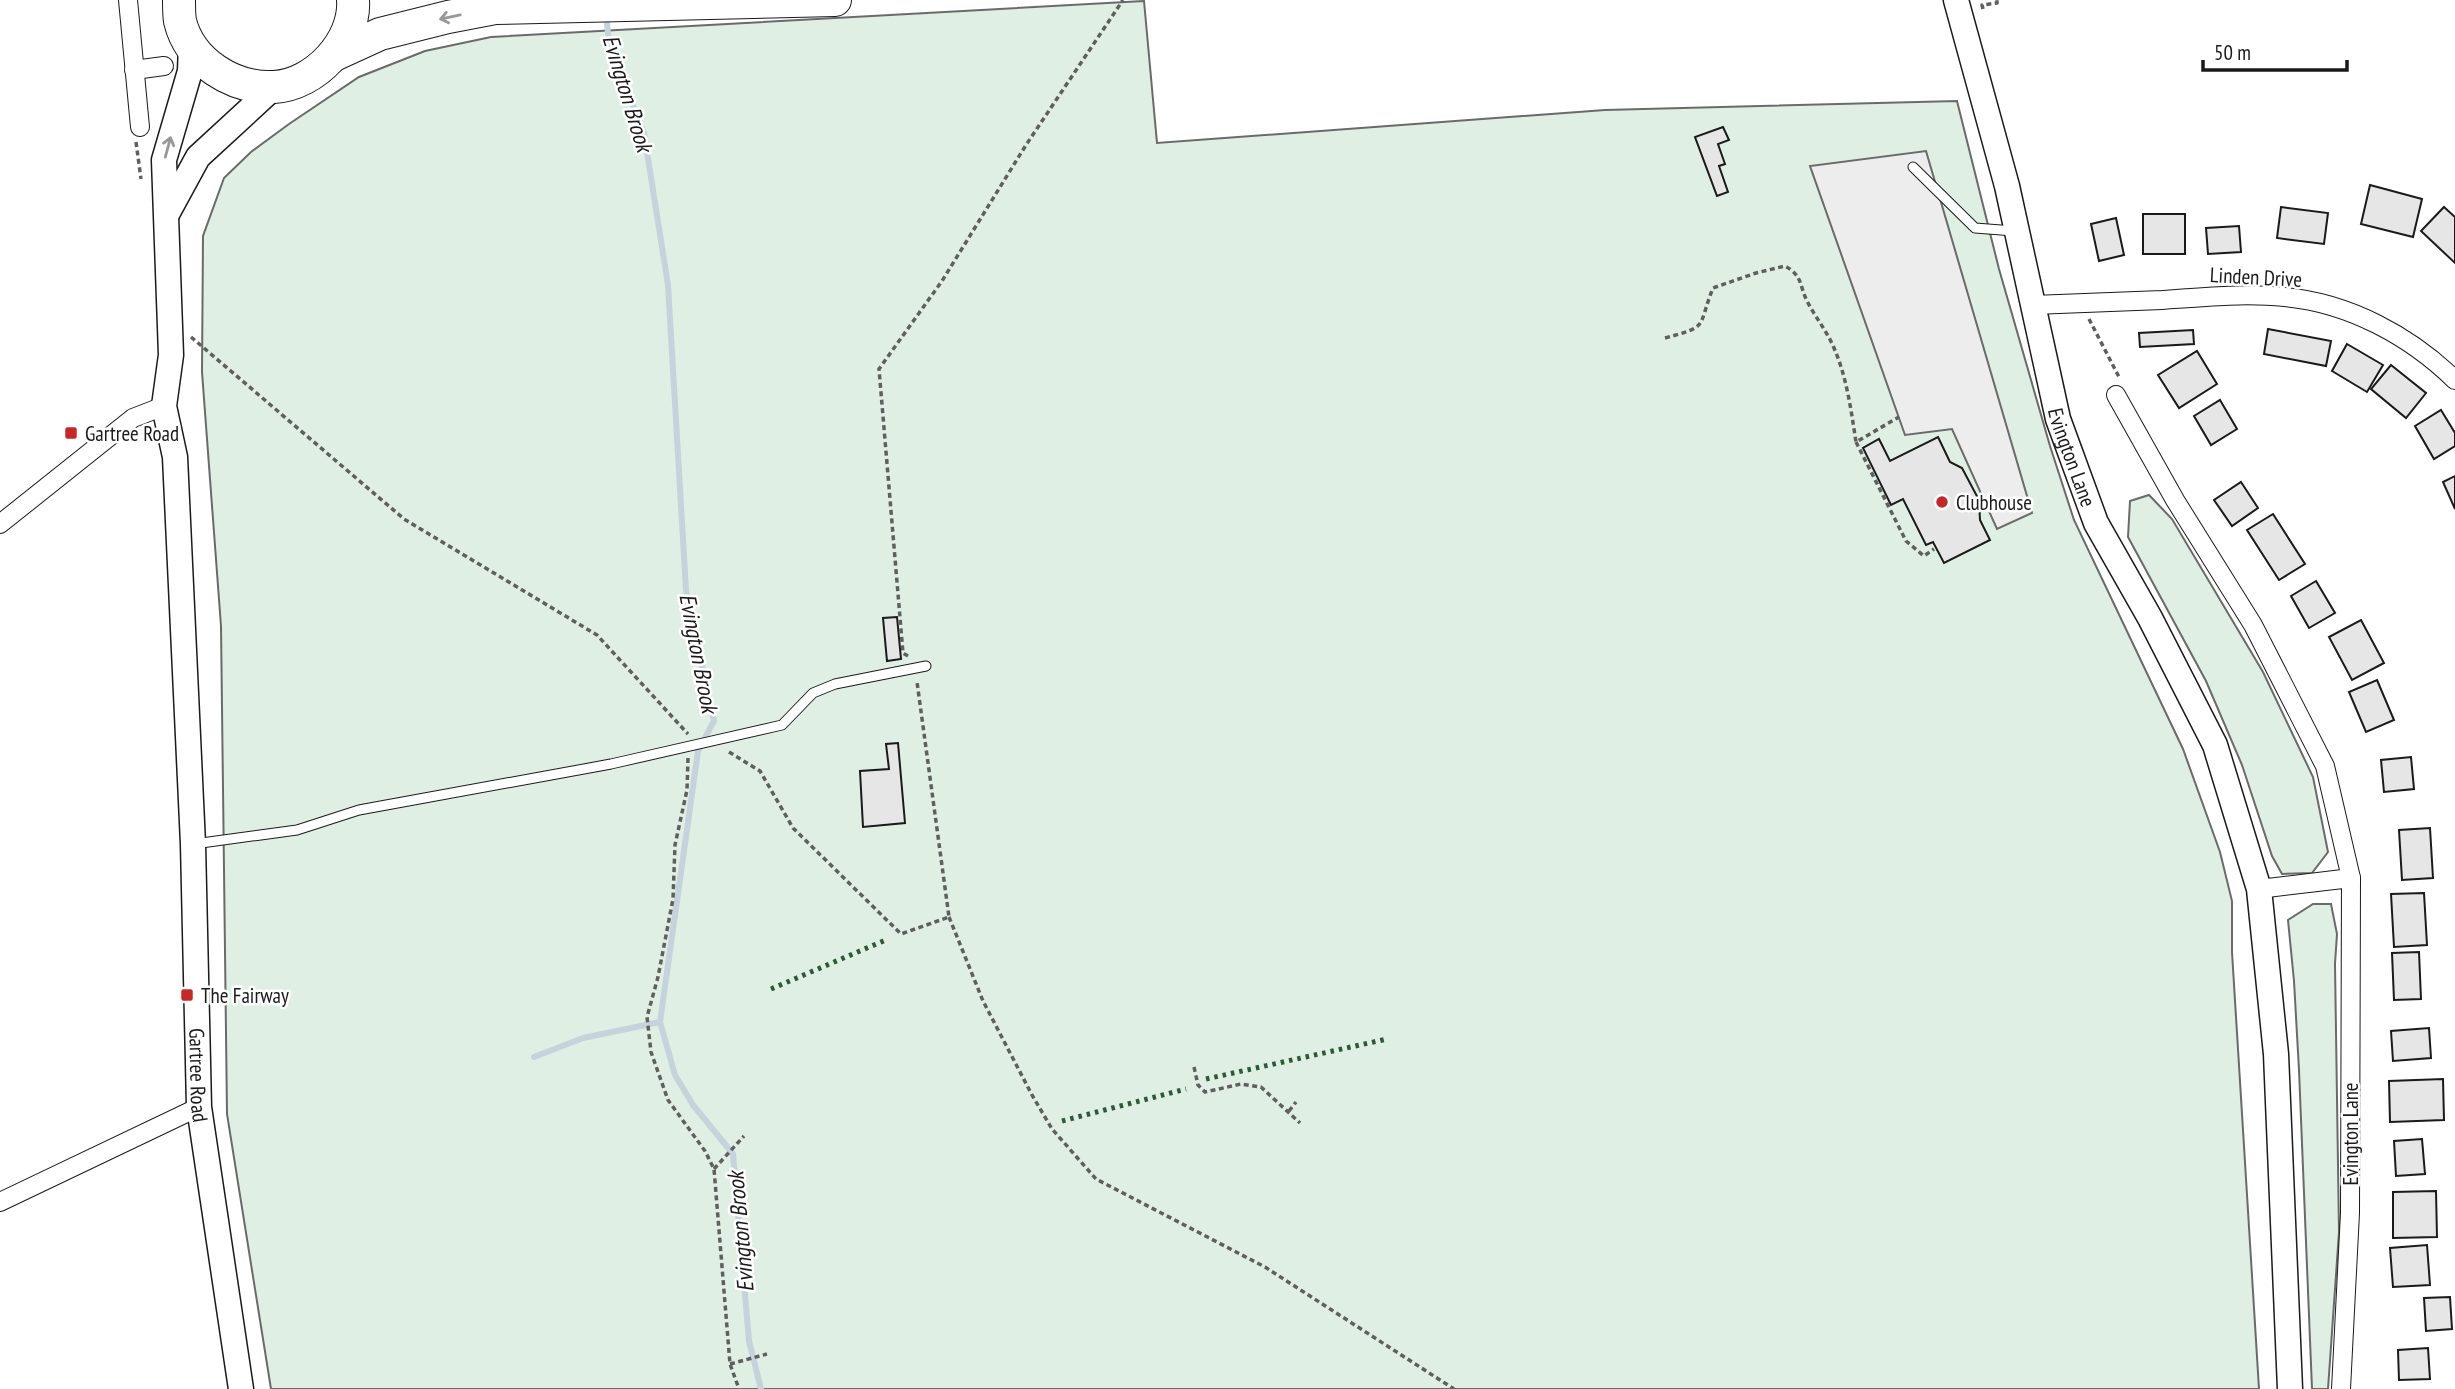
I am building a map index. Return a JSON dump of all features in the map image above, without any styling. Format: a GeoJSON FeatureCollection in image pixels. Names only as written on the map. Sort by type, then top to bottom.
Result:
{"type":"FeatureCollection","features":[{"type":"Feature","properties":{"kind":"highway"},"geometry":{"type":"LineString","coordinates":[[179,0],[180,22],[191,46],[205,63],[236,82],[274,87],[301,80],[334,55],[380,34],[495,8],[835,0]]}},
{"type":"Feature","properties":{"kind":"highway"},"geometry":{"type":"LineString","coordinates":[[334,55],[345,37],[354,8],[353,0]]}},
{"type":"Feature","properties":{"kind":"main road","name":"Evington Lane"},"geometry":{"type":"LineString","coordinates":[[1956,0],[2007,186],[2058,419],[2096,523],[2150,618],[2215,745],[2259,889],[2276,1054],[2290,1389]]}},
{"type":"Feature","properties":{"kind":"main road","name":"Gartree Road"},"geometry":{"type":"LineString","coordinates":[[191,46],[190,71],[164,160],[171,355],[164,406],[175,457],[192,844],[199,1107],[241,1389]]}},
{"type":"Feature","properties":{"kind":"main road","name":"Gartree Road"},"geometry":{"type":"LineString","coordinates":[[167,215],[198,157],[274,87]]}},
{"type":"Feature","properties":{"kind":"street"},"geometry":{"type":"LineString","coordinates":[[128,0],[139,127]]}},
{"type":"Feature","properties":{"kind":"street"},"geometry":{"type":"LineString","coordinates":[[134,70],[164,66]]}},
{"type":"Feature","properties":{"kind":"street","name":"Linden Drive"},"geometry":{"type":"LineString","coordinates":[[2033,305],[2222,296],[2285,297],[2322,304],[2365,319],[2399,336],[2435,360],[2455,380]]}},
{"type":"Feature","properties":{"kind":"street","name":"Evington Lane"},"geometry":{"type":"LineString","coordinates":[[2116,395],[2175,500],[2253,625],[2325,766],[2351,878],[2350,1213],[2341,1389]]}},
{"type":"Feature","properties":{"kind":"street"},"geometry":{"type":"LineString","coordinates":[[0,524],[133,418],[164,406]]}},
{"type":"Feature","properties":{"kind":"street"},"geometry":{"type":"LineString","coordinates":[[2259,889],[2351,878]]}},
{"type":"Feature","properties":{"kind":"street"},"geometry":{"type":"LineString","coordinates":[[0,1202],[199,1107]]}},
{"type":"Feature","properties":{"kind":"lane"},"geometry":{"type":"LineString","coordinates":[[1913,167],[1975,228],[2015,231]]}},
{"type":"Feature","properties":{"kind":"lane"},"geometry":{"type":"LineString","coordinates":[[192,844],[297,830],[359,810],[611,764],[712,742],[782,725],[813,693],[835,684],[926,666]]}},
{"type":"Feature","properties":{"kind":"path"},"geometry":{"type":"LineString","coordinates":[[1123,0],[1026,145],[942,281],[879,369],[903,653],[926,666],[917,682],[949,918],[983,1000],[1032,1095],[1052,1129],[1096,1179],[1265,1267],[1454,1389]]}},
{"type":"Feature","properties":{"kind":"path"},"geometry":{"type":"LineString","coordinates":[[1665,338],[1696,330],[1702,321],[1713,288],[1756,272],[1785,266],[1794,271],[1801,282],[1805,298],[1833,346],[1847,381],[1856,442],[1906,541],[1924,556],[1934,549]]}},
{"type":"Feature","properties":{"kind":"path"},"geometry":{"type":"LineString","coordinates":[[2081,303],[2122,383],[2116,395]]}},
{"type":"Feature","properties":{"kind":"path"},"geometry":{"type":"LineString","coordinates":[[188,346],[187,334],[404,519],[597,635],[693,745],[675,845],[673,899],[658,977],[647,1017],[650,1052],[668,1100],[705,1151],[714,1169],[730,1364],[739,1389]]}},
{"type":"Feature","properties":{"kind":"path"},"geometry":{"type":"LineString","coordinates":[[1856,442],[1899,417]]}},
{"type":"Feature","properties":{"kind":"path"},"geometry":{"type":"LineString","coordinates":[[712,742],[760,771],[793,828],[901,934],[949,918]]}},
{"type":"Feature","properties":{"kind":"path"},"geometry":{"type":"LineString","coordinates":[[1194,1067],[1198,1085],[1205,1092],[1241,1084],[1261,1087],[1300,1123]]}},
{"type":"Feature","properties":{"kind":"path"},"geometry":{"type":"LineString","coordinates":[[1289,1111],[1296,1102]]}},
{"type":"Feature","properties":{"kind":"path"},"geometry":{"type":"LineString","coordinates":[[714,1169],[744,1136]]}},
{"type":"Feature","properties":{"kind":"path"},"geometry":{"type":"LineString","coordinates":[[730,1364],[767,1354]]}},
{"type":"Feature","properties":{"kind":"green space"},"geometry":{"type":"Polygon","coordinates":[[[1144,1],[1157,143],[1605,110],[1957,101],[1999,269],[2074,520],[2183,749],[2220,852],[2232,901],[2232,952],[2259,1389],[271,1389],[227,1114],[221,626],[202,372],[203,236],[224,178],[251,152],[359,77],[425,51],[491,37],[1144,1]]]}},
{"type":"Feature","properties":{"kind":"green space"},"geometry":{"type":"Polygon","coordinates":[[[2149,495],[2172,519],[2263,672],[2313,777],[2328,852],[2312,873],[2282,874],[2272,856],[2242,765],[2206,681],[2128,537],[2130,501],[2149,495]]]}},
{"type":"Feature","properties":{"kind":"green space"},"geometry":{"type":"Polygon","coordinates":[[[2313,904],[2331,904],[2337,934],[2335,964],[2339,1232],[2328,1389],[2312,1389],[2299,1070],[2288,920],[2313,904]]]}},
{"type":"Feature","properties":{"kind":"shaded area"},"geometry":{"type":"Polygon","coordinates":[[[1926,151],[2032,513],[1997,529],[1952,429],[1905,435],[1810,166],[1926,151]]]}},
{"type":"Feature","properties":{"kind":"building"},"geometry":{"type":"Polygon","coordinates":[[[1723,127],[1729,140],[1718,144],[1725,164],[1719,166],[1728,192],[1717,196],[1695,137],[1723,127]]]}},
{"type":"Feature","properties":{"kind":"building"},"geometry":{"type":"Polygon","coordinates":[[[2370,185],[2422,199],[2413,237],[2361,224],[2370,185]]]}},
{"type":"Feature","properties":{"kind":"building"},"geometry":{"type":"Polygon","coordinates":[[[2281,207],[2328,213],[2324,244],[2277,238],[2281,207]]]}},
{"type":"Feature","properties":{"kind":"building"},"geometry":{"type":"Polygon","coordinates":[[[2444,207],[2455,217],[2455,263],[2421,231],[2444,207]]]}},
{"type":"Feature","properties":{"kind":"building"},"geometry":{"type":"Polygon","coordinates":[[[2143,214],[2185,214],[2185,254],[2143,254],[2143,214]]]}},
{"type":"Feature","properties":{"kind":"building"},"geometry":{"type":"Polygon","coordinates":[[[2116,218],[2124,255],[2099,261],[2091,224],[2116,218]]]}},
{"type":"Feature","properties":{"kind":"building"},"geometry":{"type":"Polygon","coordinates":[[[2239,226],[2241,252],[2208,254],[2206,228],[2239,226]]]}},
{"type":"Feature","properties":{"kind":"building"},"geometry":{"type":"Polygon","coordinates":[[[2268,329],[2331,341],[2326,366],[2264,354],[2268,329]]]}},
{"type":"Feature","properties":{"kind":"building"},"geometry":{"type":"Polygon","coordinates":[[[2193,330],[2194,344],[2140,347],[2139,333],[2193,330]]]}},
{"type":"Feature","properties":{"kind":"building"},"geometry":{"type":"Polygon","coordinates":[[[2347,344],[2383,365],[2367,392],[2332,371],[2347,344]]]}},
{"type":"Feature","properties":{"kind":"building"},"geometry":{"type":"Polygon","coordinates":[[[2197,351],[2217,384],[2179,408],[2158,375],[2197,351]]]}},
{"type":"Feature","properties":{"kind":"building"},"geometry":{"type":"Polygon","coordinates":[[[2391,365],[2426,393],[2406,418],[2371,389],[2391,365]]]}},
{"type":"Feature","properties":{"kind":"building"},"geometry":{"type":"Polygon","coordinates":[[[2220,400],[2237,429],[2211,445],[2194,416],[2220,400]]]}},
{"type":"Feature","properties":{"kind":"building"},"geometry":{"type":"Polygon","coordinates":[[[2441,410],[2455,433],[2455,446],[2434,459],[2415,426],[2441,410]]]}},
{"type":"Feature","properties":{"kind":"building","name":"Clubhouse"},"geometry":{"type":"Polygon","coordinates":[[[1938,437],[1950,462],[1962,468],[1979,500],[1980,520],[1990,540],[1944,563],[1933,542],[1926,545],[1903,499],[1891,505],[1863,448],[1879,439],[1890,461],[1938,437]]]}},
{"type":"Feature","properties":{"kind":"building"},"geometry":{"type":"Polygon","coordinates":[[[2455,476],[2455,509],[2443,482],[2455,476]]]}},
{"type":"Feature","properties":{"kind":"building"},"geometry":{"type":"Polygon","coordinates":[[[2241,482],[2258,508],[2232,526],[2214,500],[2241,482]]]}},
{"type":"Feature","properties":{"kind":"building"},"geometry":{"type":"Polygon","coordinates":[[[2273,514],[2305,564],[2279,580],[2247,530],[2273,514]]]}},
{"type":"Feature","properties":{"kind":"building"},"geometry":{"type":"Polygon","coordinates":[[[2316,581],[2335,613],[2309,628],[2291,596],[2316,581]]]}},
{"type":"Feature","properties":{"kind":"building"},"geometry":{"type":"Polygon","coordinates":[[[897,617],[901,659],[887,661],[883,618],[897,617]]]}},
{"type":"Feature","properties":{"kind":"building"},"geometry":{"type":"Polygon","coordinates":[[[2361,620],[2384,663],[2352,680],[2329,637],[2361,620]]]}},
{"type":"Feature","properties":{"kind":"building"},"geometry":{"type":"Polygon","coordinates":[[[2377,680],[2394,720],[2366,732],[2349,692],[2377,680]]]}},
{"type":"Feature","properties":{"kind":"building"},"geometry":{"type":"Polygon","coordinates":[[[898,743],[905,823],[863,827],[860,771],[889,769],[886,744],[898,743]]]}},
{"type":"Feature","properties":{"kind":"building"},"geometry":{"type":"Polygon","coordinates":[[[2411,757],[2414,789],[2384,792],[2381,760],[2411,757]]]}},
{"type":"Feature","properties":{"kind":"building"},"geometry":{"type":"Polygon","coordinates":[[[2430,828],[2433,878],[2402,880],[2399,830],[2430,828]]]}},
{"type":"Feature","properties":{"kind":"building"},"geometry":{"type":"Polygon","coordinates":[[[2424,893],[2427,945],[2394,947],[2391,894],[2424,893]]]}},
{"type":"Feature","properties":{"kind":"building"},"geometry":{"type":"Polygon","coordinates":[[[2419,952],[2421,999],[2394,1000],[2392,953],[2419,952]]]}},
{"type":"Feature","properties":{"kind":"building"},"geometry":{"type":"Polygon","coordinates":[[[2429,1028],[2431,1058],[2393,1061],[2391,1031],[2429,1028]]]}},
{"type":"Feature","properties":{"kind":"building"},"geometry":{"type":"Polygon","coordinates":[[[2443,1079],[2444,1120],[2390,1122],[2389,1081],[2443,1079]]]}},
{"type":"Feature","properties":{"kind":"building"},"geometry":{"type":"Polygon","coordinates":[[[2422,1139],[2425,1174],[2396,1176],[2394,1141],[2422,1139]]]}},
{"type":"Feature","properties":{"kind":"building"},"geometry":{"type":"Polygon","coordinates":[[[2436,1191],[2437,1237],[2393,1238],[2393,1192],[2436,1191]]]}},
{"type":"Feature","properties":{"kind":"building"},"geometry":{"type":"Polygon","coordinates":[[[2427,1245],[2430,1285],[2393,1287],[2390,1248],[2427,1245]]]}},
{"type":"Feature","properties":{"kind":"building"},"geometry":{"type":"Polygon","coordinates":[[[2450,1297],[2452,1329],[2426,1331],[2424,1298],[2450,1297]]]}},
{"type":"Feature","properties":{"kind":"building"},"geometry":{"type":"Polygon","coordinates":[[[2428,1348],[2430,1379],[2399,1380],[2398,1350],[2428,1348]]]}},
{"type":"Feature","properties":{"kind":"waterway","name":"Evington Brook"},"geometry":{"type":"LineString","coordinates":[[607,22],[609,46],[644,133],[668,285],[686,590],[714,721],[698,751],[660,1022],[675,1075],[693,1105],[733,1154],[749,1341],[761,1389]]}},
{"type":"Feature","properties":{"kind":"waterway"},"geometry":{"type":"LineString","coordinates":[[534,1057],[583,1038],[660,1022]]}},
{"type":"Feature","properties":{"kind":"hedge"},"geometry":{"type":"LineString","coordinates":[[771,989],[888,939]]}},
{"type":"Feature","properties":{"kind":"hedge"},"geometry":{"type":"LineString","coordinates":[[1206,1079],[1387,1039]]}},
{"type":"Feature","properties":{"kind":"hedge"},"geometry":{"type":"LineString","coordinates":[[1062,1121],[1186,1089]]}},
{"type":"Feature","properties":{"kind":"place","name":"Gartree Road"},"geometry":{"type":"Point","coordinates":[71,433]}},
{"type":"Feature","properties":{"kind":"place","name":"Clubhouse"},"geometry":{"type":"Point","coordinates":[1942,502]}},
{"type":"Feature","properties":{"kind":"place","name":"The Fairway"},"geometry":{"type":"Point","coordinates":[187,995]}}]}
